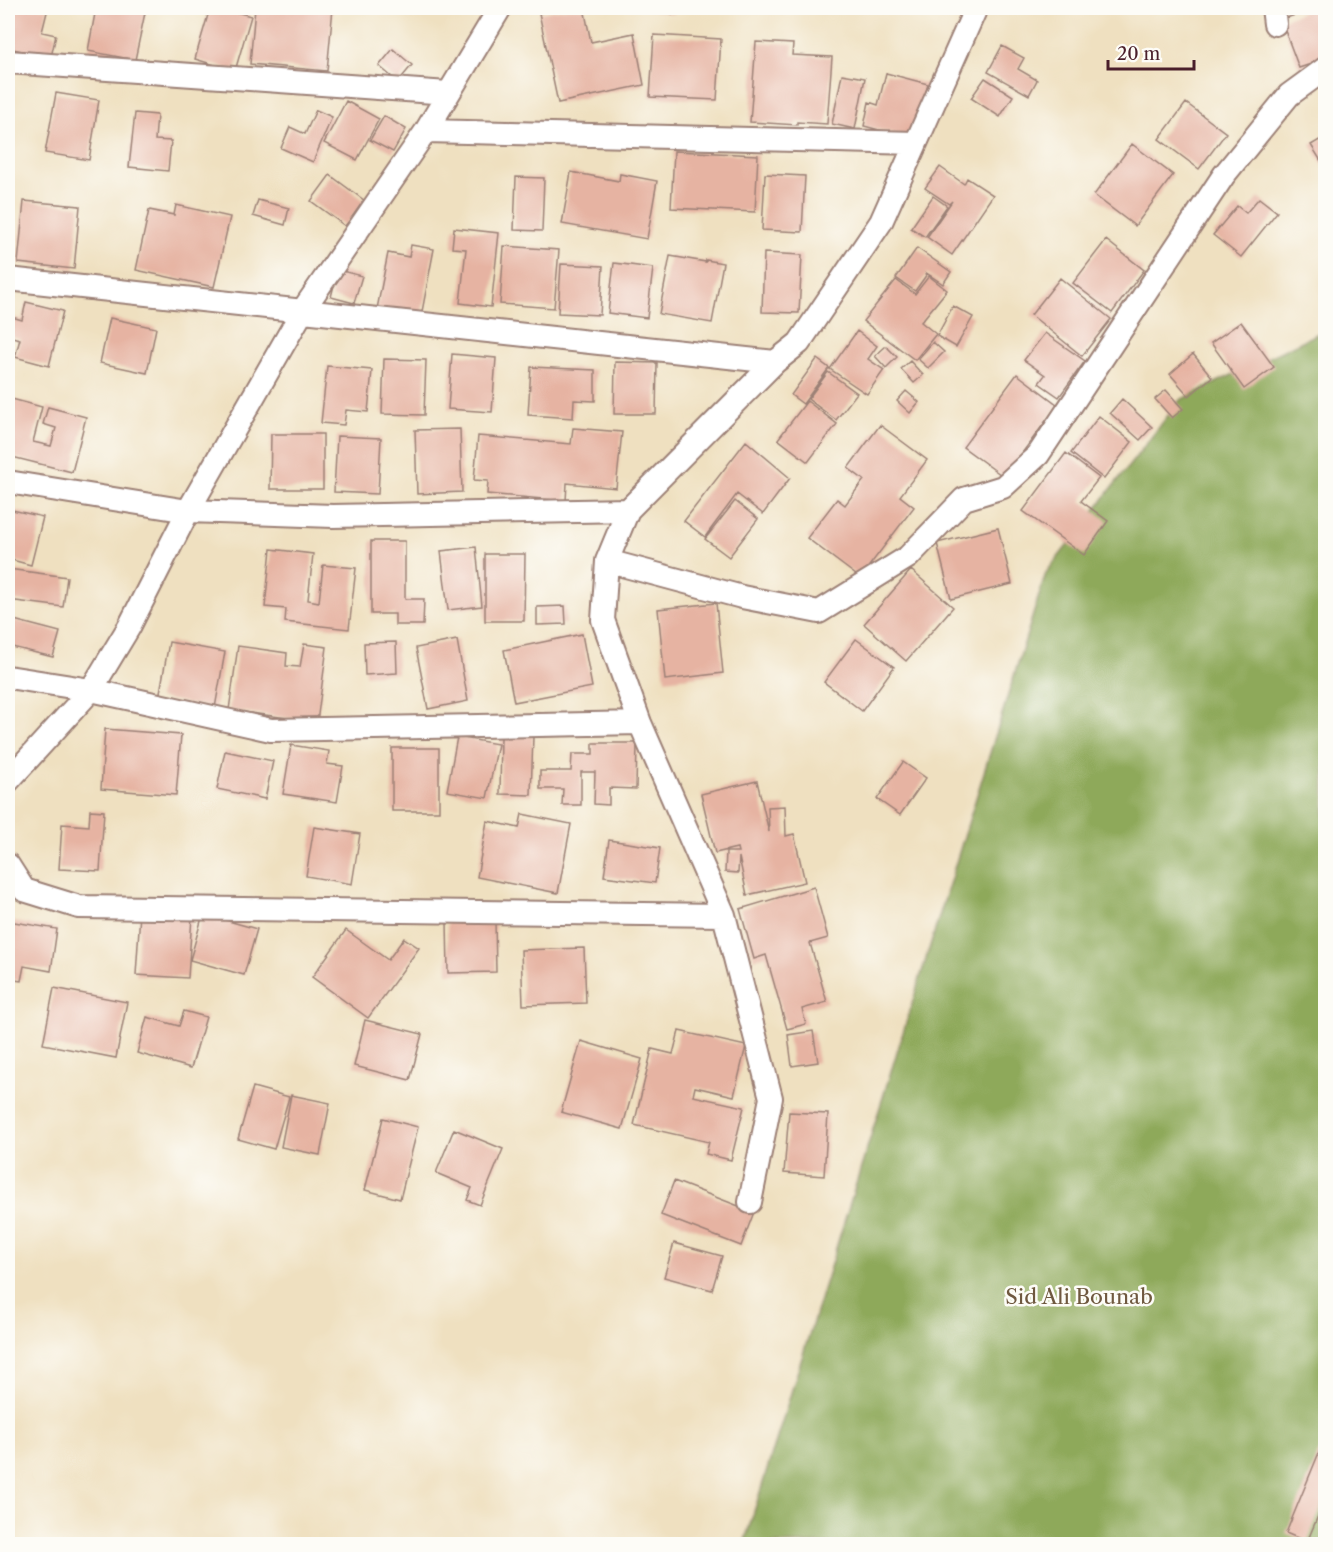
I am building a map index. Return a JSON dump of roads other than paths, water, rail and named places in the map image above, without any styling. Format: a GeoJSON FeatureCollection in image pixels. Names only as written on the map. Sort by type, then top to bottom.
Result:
{"type":"FeatureCollection","features":[{"type":"Feature","properties":{"kind":"street"},"geometry":{"type":"LineString","coordinates":[[8,781],[91,690],[129,627],[188,511],[303,310],[426,131],[501,8]]}},
{"type":"Feature","properties":{"kind":"street"},"geometry":{"type":"LineString","coordinates":[[750,1203],[771,1098],[724,915],[640,723],[603,620],[607,561],[628,510],[775,362],[799,344],[881,222],[975,8]]}},
{"type":"Feature","properties":{"kind":"street"},"geometry":{"type":"LineString","coordinates":[[8,62],[448,93]]}},
{"type":"Feature","properties":{"kind":"street"},"geometry":{"type":"LineString","coordinates":[[607,561],[742,597],[819,612],[908,557],[964,499],[1003,487],[1038,455],[1224,176],[1289,94],[1326,68]]}},
{"type":"Feature","properties":{"kind":"street"},"geometry":{"type":"LineString","coordinates":[[426,131],[916,143]]}},
{"type":"Feature","properties":{"kind":"street"},"geometry":{"type":"LineString","coordinates":[[8,279],[775,362]]}},
{"type":"Feature","properties":{"kind":"street"},"geometry":{"type":"LineString","coordinates":[[8,482],[188,511],[333,516],[628,510]]}},
{"type":"Feature","properties":{"kind":"street"},"geometry":{"type":"LineString","coordinates":[[8,676],[91,690],[271,730],[640,723]]}},
{"type":"Feature","properties":{"kind":"street"},"geometry":{"type":"LineString","coordinates":[[8,865],[24,890],[79,907],[724,915]]}},
{"type":"Feature","properties":{"kind":"park label","name":"Sid Ali Bounab"},"geometry":{"type":"Point","coordinates":[1079,1297]}}]}
